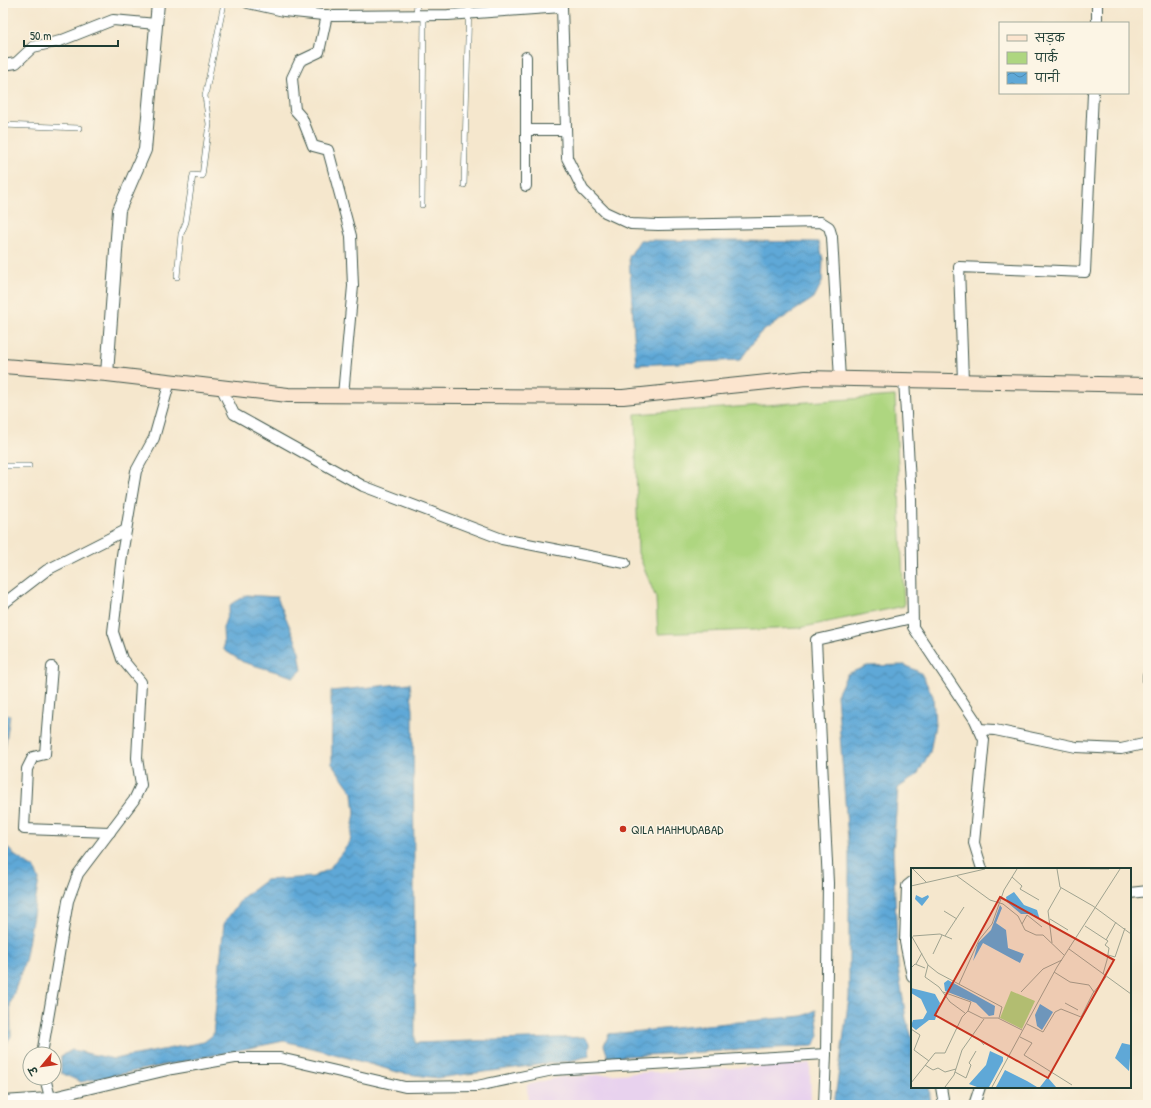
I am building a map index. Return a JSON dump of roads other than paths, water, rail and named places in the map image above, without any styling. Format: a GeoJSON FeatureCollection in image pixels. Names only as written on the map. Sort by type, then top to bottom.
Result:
{"type":"FeatureCollection","features":[{"type":"Feature","properties":{"kind":"main road"},"geometry":{"type":"LineString","coordinates":[[3,366],[107,374],[288,395],[623,397],[806,378],[1148,385]]}},
{"type":"Feature","properties":{"kind":"street"},"geometry":{"type":"LineString","coordinates":[[107,374],[119,210],[145,150],[158,3]]}},
{"type":"Feature","properties":{"kind":"street"},"geometry":{"type":"LineString","coordinates":[[248,3],[284,11],[327,15],[469,14],[518,6],[562,7],[567,158],[583,190],[605,212],[631,224],[658,225],[821,222],[829,227],[832,237],[840,378]]}},
{"type":"Feature","properties":{"kind":"street"},"geometry":{"type":"LineString","coordinates":[[1096,22],[1097,3]]}},
{"type":"Feature","properties":{"kind":"street"},"geometry":{"type":"LineString","coordinates":[[327,15],[318,52],[300,61],[292,78],[295,110],[302,118],[313,146],[328,150],[351,236],[353,286],[342,395]]}},
{"type":"Feature","properties":{"kind":"street"},"geometry":{"type":"LineString","coordinates":[[3,65],[16,63],[33,47],[60,41],[113,20],[156,24]]}},
{"type":"Feature","properties":{"kind":"street"},"geometry":{"type":"LineString","coordinates":[[526,57],[526,186]]}},
{"type":"Feature","properties":{"kind":"street"},"geometry":{"type":"LineString","coordinates":[[963,381],[959,266],[1085,272],[1093,94]]}},
{"type":"Feature","properties":{"kind":"street"},"geometry":{"type":"LineString","coordinates":[[526,130],[566,130]]}},
{"type":"Feature","properties":{"kind":"street"},"geometry":{"type":"LineString","coordinates":[[904,380],[911,499],[912,626],[975,720],[984,740],[974,843],[982,868]]}},
{"type":"Feature","properties":{"kind":"street"},"geometry":{"type":"LineString","coordinates":[[43,1046],[68,901],[78,874],[134,800],[141,785],[137,758],[141,682],[122,658],[113,632],[122,555],[136,471],[154,438],[170,381]]}},
{"type":"Feature","properties":{"kind":"street"},"geometry":{"type":"LineString","coordinates":[[221,387],[234,414],[363,486],[502,538],[626,563]]}},
{"type":"Feature","properties":{"kind":"street"},"geometry":{"type":"LineString","coordinates":[[3,604],[46,570],[126,530]]}},
{"type":"Feature","properties":{"kind":"street"},"geometry":{"type":"LineString","coordinates":[[824,1105],[828,883],[816,640],[912,618]]}},
{"type":"Feature","properties":{"kind":"street"},"geometry":{"type":"LineString","coordinates":[[52,667],[45,754],[33,757],[27,769],[24,829],[110,832]]}},
{"type":"Feature","properties":{"kind":"street"},"geometry":{"type":"LineString","coordinates":[[1148,675],[1148,684]]}},
{"type":"Feature","properties":{"kind":"street"},"geometry":{"type":"LineString","coordinates":[[979,729],[995,730],[1076,747],[1121,749],[1148,743]]}},
{"type":"Feature","properties":{"kind":"street"},"geometry":{"type":"LineString","coordinates":[[911,883],[908,886],[905,942],[911,971]]}},
{"type":"Feature","properties":{"kind":"street"},"geometry":{"type":"LineString","coordinates":[[1131,893],[1148,891]]}},
{"type":"Feature","properties":{"kind":"street"},"geometry":{"type":"LineString","coordinates":[[3,1101],[51,1101],[172,1069],[235,1058],[280,1058],[405,1087],[477,1086],[553,1070],[826,1054]]}},
{"type":"Feature","properties":{"kind":"street"},"geometry":{"type":"LineString","coordinates":[[47,1086],[51,1101]]}},
{"type":"Feature","properties":{"kind":"street"},"geometry":{"type":"LineString","coordinates":[[941,1088],[944,1105]]}},
{"type":"Feature","properties":{"kind":"street"},"geometry":{"type":"LineString","coordinates":[[974,1105],[980,1088]]}},
{"type":"Feature","properties":{"kind":"lane"},"geometry":{"type":"LineString","coordinates":[[177,276],[181,234],[186,222],[193,175],[202,176],[209,124],[205,96],[224,3]]}},
{"type":"Feature","properties":{"kind":"lane"},"geometry":{"type":"LineString","coordinates":[[416,3],[420,15],[422,205]]}},
{"type":"Feature","properties":{"kind":"lane"},"geometry":{"type":"LineString","coordinates":[[464,185],[469,3]]}},
{"type":"Feature","properties":{"kind":"lane"},"geometry":{"type":"LineString","coordinates":[[3,125],[79,128]]}},
{"type":"Feature","properties":{"kind":"lane"},"geometry":{"type":"LineString","coordinates":[[3,466],[29,466]]}},
{"type":"Feature","properties":{"kind":"water"},"geometry":{"type":"Polygon","coordinates":[[[640,240],[819,242],[823,259],[822,282],[814,298],[760,333],[740,360],[636,365],[629,257],[640,240]]]}},
{"type":"Feature","properties":{"kind":"water"},"geometry":{"type":"Polygon","coordinates":[[[246,595],[277,597],[298,646],[302,670],[294,677],[243,662],[224,650],[223,628],[231,604],[246,595]]]}},
{"type":"Feature","properties":{"kind":"water"},"geometry":{"type":"Polygon","coordinates":[[[905,665],[921,673],[933,696],[935,725],[930,752],[917,775],[898,788],[893,850],[898,967],[906,1019],[911,1034],[911,1088],[929,1088],[931,1105],[834,1105],[849,997],[849,853],[837,695],[847,674],[867,666],[905,665]]]}},
{"type":"Feature","properties":{"kind":"water"},"geometry":{"type":"Polygon","coordinates":[[[410,683],[413,710],[415,1043],[584,1037],[590,1043],[589,1056],[569,1061],[437,1078],[401,1073],[284,1041],[81,1082],[62,1073],[62,1055],[72,1050],[114,1059],[204,1042],[213,1035],[224,923],[242,898],[266,880],[313,877],[329,869],[350,842],[355,813],[353,793],[332,764],[331,691],[410,683]]]}},
{"type":"Feature","properties":{"kind":"water"},"geometry":{"type":"Polygon","coordinates":[[[3,713],[10,715],[3,753],[3,713]]]}},
{"type":"Feature","properties":{"kind":"water"},"geometry":{"type":"Polygon","coordinates":[[[3,842],[14,855],[35,869],[39,880],[25,961],[10,1004],[11,1036],[3,1050],[3,842]]]}},
{"type":"Feature","properties":{"kind":"water"},"geometry":{"type":"Polygon","coordinates":[[[816,1010],[819,1036],[813,1046],[608,1057],[604,1045],[609,1034],[803,1016],[816,1010]]]}},
{"type":"Feature","properties":{"kind":"place","name":"QILA MAHMUDABAD"},"geometry":{"type":"Point","coordinates":[623,829]}}]}
